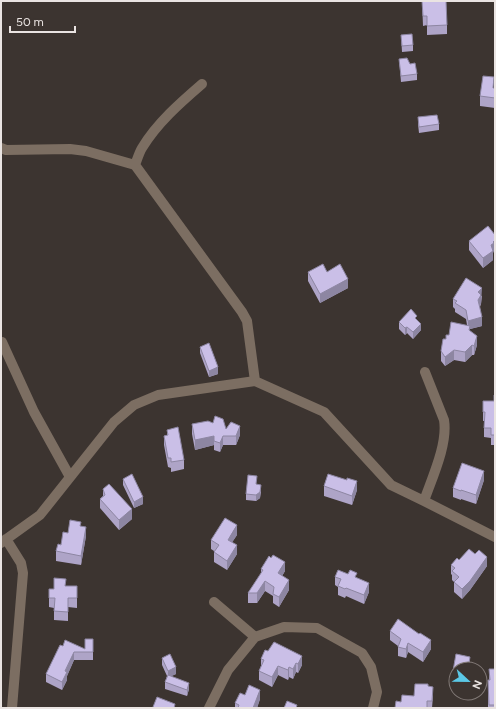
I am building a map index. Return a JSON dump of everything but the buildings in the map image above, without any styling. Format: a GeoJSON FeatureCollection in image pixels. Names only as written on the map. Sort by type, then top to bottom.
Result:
{"type":"FeatureCollection","features":[{"type":"Feature","properties":{"kind":"street"},"geometry":{"type":"LineString","coordinates":[[135,165],[141,149],[153,132],[177,106],[202,84]]}},
{"type":"Feature","properties":{"kind":"street"},"geometry":{"type":"LineString","coordinates":[[1,148],[6,150],[70,149],[98,154],[135,165],[242,312],[247,321],[255,381]]}},
{"type":"Feature","properties":{"kind":"street"},"geometry":{"type":"LineString","coordinates":[[2,342],[34,412],[70,477]]}},
{"type":"Feature","properties":{"kind":"street"},"geometry":{"type":"LineString","coordinates":[[424,372],[446,428],[442,447],[424,501]]}},
{"type":"Feature","properties":{"kind":"street"},"geometry":{"type":"LineString","coordinates":[[12,708],[23,573],[21,563],[3,541],[40,515],[114,422],[134,405],[158,395],[255,381],[324,412],[391,486],[495,537]]}},
{"type":"Feature","properties":{"kind":"street"},"geometry":{"type":"LineString","coordinates":[[214,602],[255,637]]}},
{"type":"Feature","properties":{"kind":"street"},"geometry":{"type":"LineString","coordinates":[[209,708],[228,670],[255,637],[284,627],[317,628],[362,653],[371,667],[377,692],[373,708]]}}]}
